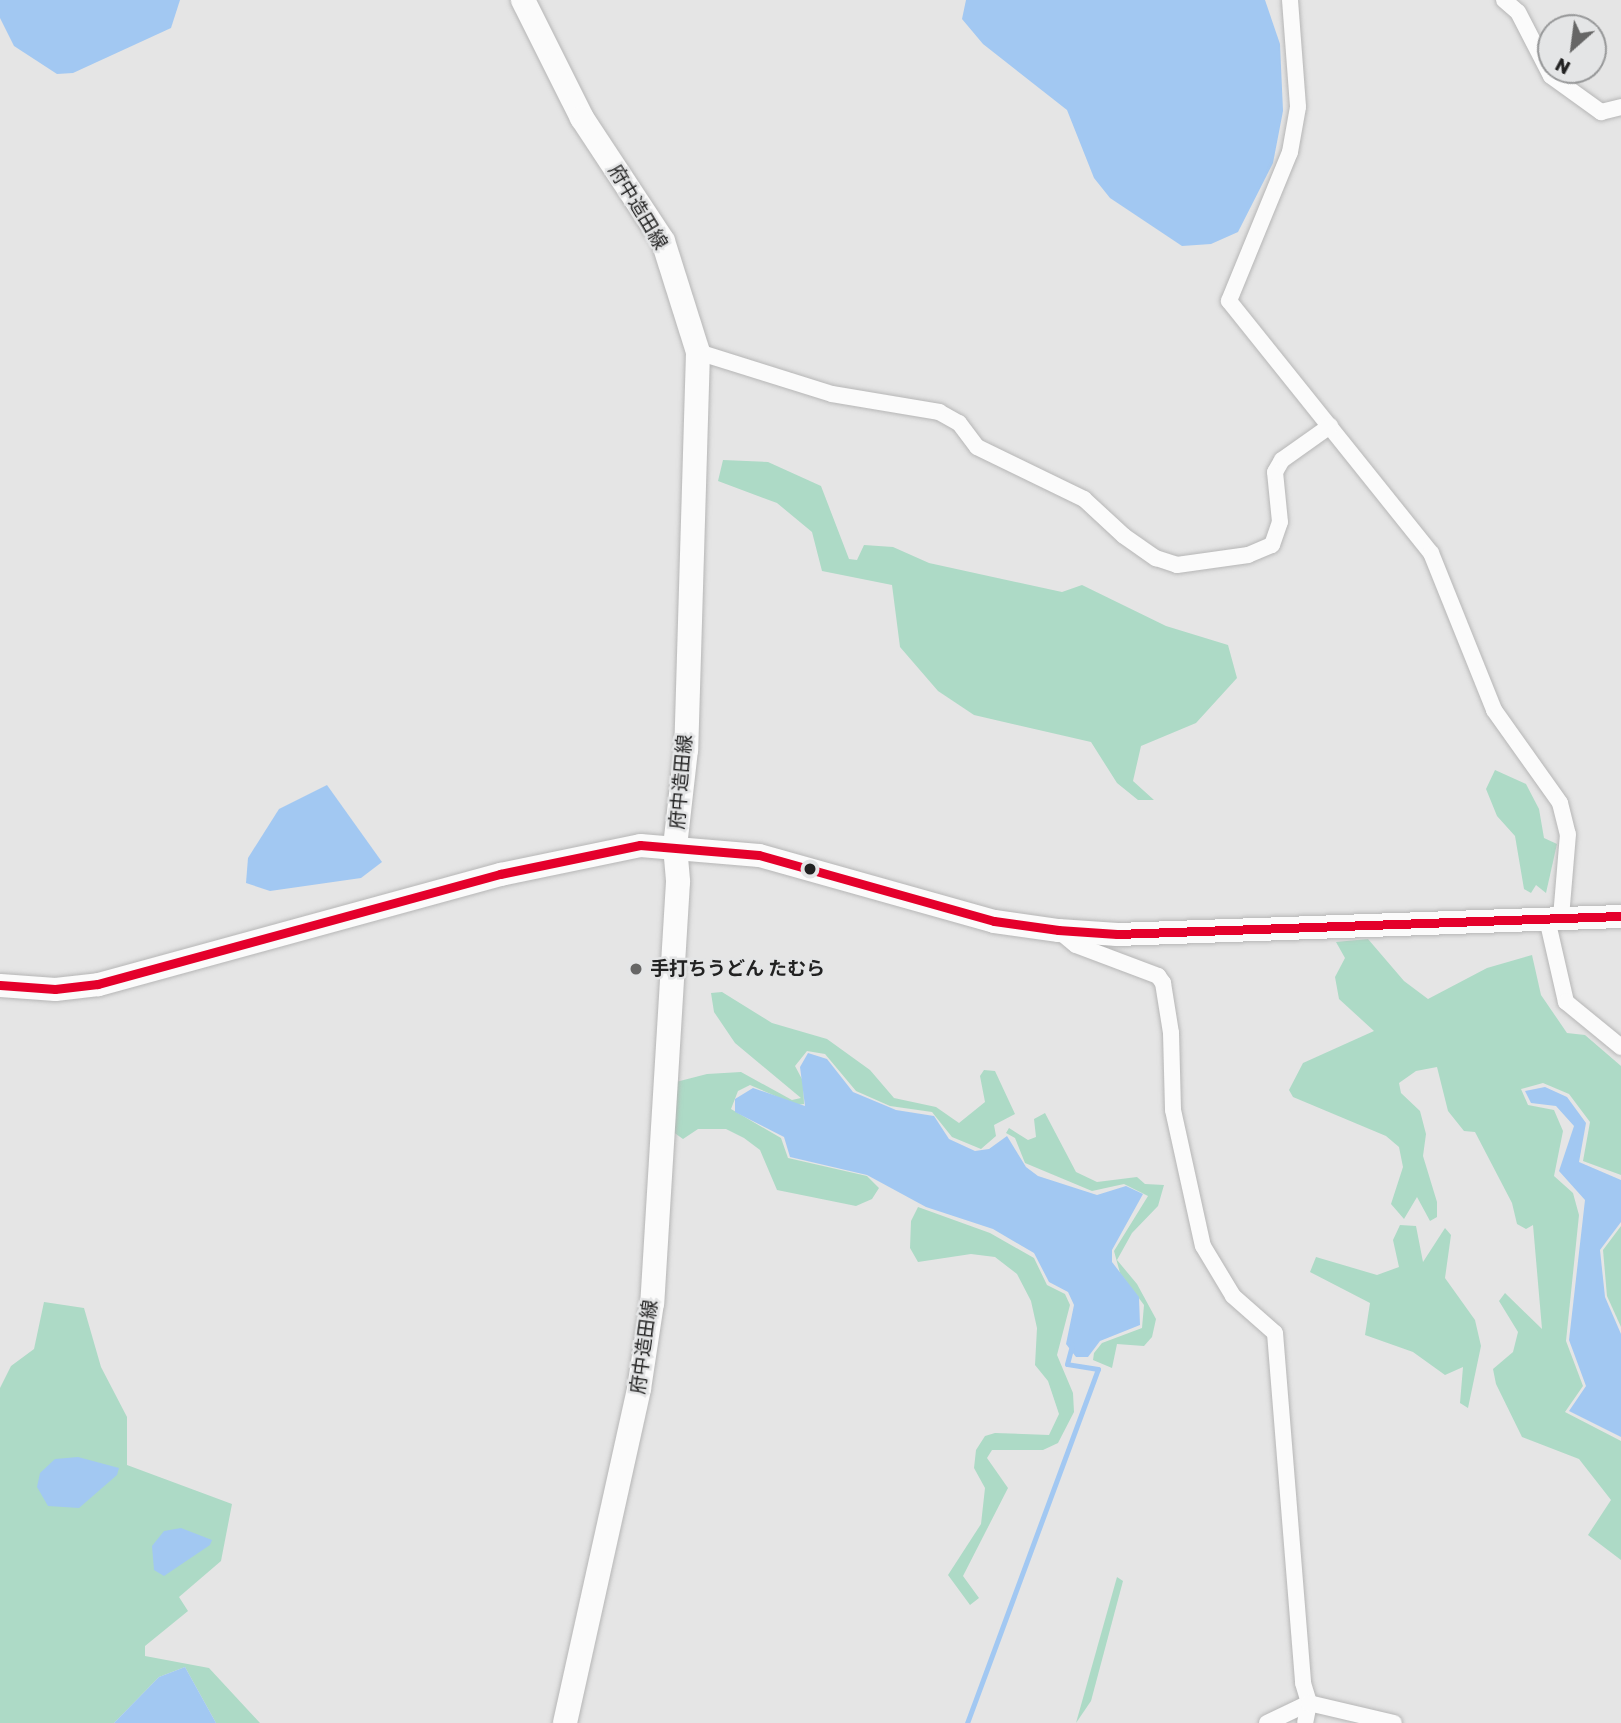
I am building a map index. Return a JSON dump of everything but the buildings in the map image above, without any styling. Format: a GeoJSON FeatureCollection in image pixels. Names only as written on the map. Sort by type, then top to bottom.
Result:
{"type":"FeatureCollection","features":[{"type":"Feature","properties":{"kind":"main road","name":"府中造田線"},"geometry":{"type":"LineString","coordinates":[[523,0],[582,118],[663,241],[698,352],[686,750],[675,846],[678,882],[652,1303],[639,1389],[565,1723]]}},
{"type":"Feature","properties":{"kind":"main road"},"geometry":{"type":"LineString","coordinates":[[0,985],[55,989],[98,984],[500,874],[615,848],[675,846],[759,855],[994,921],[1058,930],[1117,934],[1621,916]]}},
{"type":"Feature","properties":{"kind":"street"},"geometry":{"type":"LineString","coordinates":[[1290,0],[1298,107],[1290,152],[1229,301],[1431,553],[1494,710],[1560,803],[1568,834],[1554,919],[1566,1002],[1621,1047]]}},
{"type":"Feature","properties":{"kind":"street"},"geometry":{"type":"LineString","coordinates":[[1504,0],[1518,12],[1551,76],[1601,112],[1621,107]]}},
{"type":"Feature","properties":{"kind":"street"},"geometry":{"type":"LineString","coordinates":[[698,352],[843,397],[939,412],[959,423],[976,447],[1084,499],[1124,536],[1156,558],[1177,565],[1248,555],[1272,544],[1280,522],[1275,472],[1282,460],[1330,426]]}},
{"type":"Feature","properties":{"kind":"street"},"geometry":{"type":"LineString","coordinates":[[1058,930],[1076,945],[1158,976],[1163,983],[1171,1033],[1173,1110],[1203,1246],[1233,1296],[1275,1333],[1303,1683],[1309,1703],[1305,1723]]}},
{"type":"Feature","properties":{"kind":"street"},"geometry":{"type":"LineString","coordinates":[[1267,1723],[1309,1703],[1394,1723]]}},
{"type":"Feature","properties":{"kind":"green space"},"geometry":{"type":"Polygon","coordinates":[[[723,460],[768,462],[821,486],[849,559],[857,560],[864,545],[893,547],[929,563],[1062,592],[1082,585],[1166,626],[1228,645],[1237,678],[1196,723],[1141,746],[1133,781],[1154,800],[1138,800],[1117,783],[1091,742],[974,715],[938,691],[900,647],[892,585],[822,571],[812,532],[777,503],[718,481],[723,460]]]}},
{"type":"Feature","properties":{"kind":"green space"},"geometry":{"type":"Polygon","coordinates":[[[1495,770],[1526,784],[1539,809],[1544,838],[1557,844],[1546,893],[1536,885],[1531,893],[1524,889],[1515,836],[1497,816],[1486,789],[1495,770]]]}},
{"type":"Feature","properties":{"kind":"green space"},"geometry":{"type":"Polygon","coordinates":[[[1368,939],[1404,981],[1428,999],[1487,968],[1532,955],[1541,995],[1567,1033],[1585,1035],[1621,1066],[1621,1175],[1583,1161],[1590,1122],[1569,1094],[1543,1083],[1521,1089],[1528,1105],[1554,1110],[1563,1131],[1554,1176],[1573,1193],[1579,1215],[1566,1341],[1583,1386],[1565,1412],[1621,1441],[1621,1560],[1588,1535],[1611,1500],[1579,1459],[1522,1437],[1496,1384],[1493,1369],[1513,1352],[1518,1332],[1499,1301],[1505,1293],[1542,1329],[1533,1225],[1526,1229],[1517,1224],[1512,1203],[1475,1132],[1464,1131],[1448,1111],[1437,1067],[1416,1071],[1399,1083],[1401,1093],[1420,1111],[1426,1134],[1423,1156],[1437,1202],[1437,1217],[1430,1221],[1417,1197],[1404,1219],[1391,1204],[1403,1167],[1399,1147],[1386,1136],[1293,1097],[1289,1090],[1303,1063],[1374,1031],[1339,999],[1335,977],[1345,958],[1336,942],[1368,939]]]}},
{"type":"Feature","properties":{"kind":"green space"},"geometry":{"type":"Polygon","coordinates":[[[722,992],[772,1023],[827,1039],[870,1070],[894,1098],[936,1107],[959,1123],[985,1102],[980,1076],[984,1070],[995,1071],[1015,1114],[994,1125],[996,1136],[981,1149],[952,1137],[932,1112],[890,1106],[856,1091],[825,1054],[807,1051],[795,1066],[803,1081],[804,1104],[796,1105],[750,1085],[738,1091],[731,1109],[781,1138],[788,1158],[867,1176],[879,1188],[872,1199],[856,1206],[777,1190],[760,1150],[744,1138],[726,1129],[698,1129],[683,1139],[669,1129],[672,1083],[707,1074],[741,1072],[792,1100],[801,1098],[735,1043],[714,1012],[711,993],[722,992]]]}},
{"type":"Feature","properties":{"kind":"green space"},"geometry":{"type":"Polygon","coordinates":[[[1045,1113],[1076,1172],[1097,1182],[1137,1177],[1145,1184],[1164,1185],[1158,1206],[1132,1233],[1117,1260],[1137,1284],[1156,1319],[1152,1337],[1144,1346],[1117,1344],[1112,1368],[1093,1360],[1094,1353],[1102,1343],[1142,1328],[1144,1305],[1120,1273],[1114,1251],[1148,1196],[1124,1184],[1092,1191],[1025,1163],[1015,1138],[1006,1133],[1009,1128],[1028,1140],[1036,1137],[1034,1119],[1045,1113]]]}},
{"type":"Feature","properties":{"kind":"green space"},"geometry":{"type":"Polygon","coordinates":[[[918,1207],[990,1233],[1034,1258],[1047,1285],[1065,1294],[1070,1305],[1057,1355],[1073,1393],[1074,1412],[1058,1443],[1043,1450],[992,1450],[987,1458],[1008,1488],[963,1576],[979,1598],[970,1605],[948,1575],[981,1524],[985,1488],[974,1468],[976,1450],[985,1436],[995,1433],[1049,1435],[1059,1414],[1048,1381],[1035,1365],[1037,1328],[1031,1301],[1017,1274],[995,1257],[971,1254],[918,1262],[910,1248],[911,1221],[918,1207]]]}},
{"type":"Feature","properties":{"kind":"green space"},"geometry":{"type":"Polygon","coordinates":[[[1400,1225],[1416,1226],[1423,1262],[1445,1228],[1451,1235],[1445,1278],[1475,1320],[1481,1346],[1468,1408],[1460,1403],[1463,1367],[1445,1375],[1413,1352],[1365,1335],[1370,1303],[1310,1272],[1316,1257],[1377,1275],[1399,1267],[1393,1240],[1400,1225]]]}},
{"type":"Feature","properties":{"kind":"green space"},"geometry":{"type":"Polygon","coordinates":[[[1621,1226],[1621,1327],[1607,1296],[1603,1250],[1621,1226]]]}},
{"type":"Feature","properties":{"kind":"green space"},"geometry":{"type":"Polygon","coordinates":[[[44,1302],[84,1308],[101,1367],[127,1417],[127,1465],[232,1504],[221,1561],[179,1597],[188,1611],[145,1646],[145,1656],[209,1668],[260,1723],[216,1723],[185,1667],[159,1677],[114,1723],[0,1723],[0,1388],[11,1366],[34,1349],[44,1302]]]}},
{"type":"Feature","properties":{"kind":"green space"},"geometry":{"type":"Polygon","coordinates":[[[1117,1577],[1123,1581],[1091,1701],[1076,1723],[1117,1577]]]}},
{"type":"Feature","properties":{"kind":"water"},"geometry":{"type":"Polygon","coordinates":[[[0,0],[180,0],[171,28],[73,73],[57,74],[14,46],[0,18],[0,0]]]}},
{"type":"Feature","properties":{"kind":"water"},"geometry":{"type":"Polygon","coordinates":[[[966,0],[1265,0],[1280,44],[1283,111],[1273,163],[1238,232],[1211,244],[1182,246],[1110,198],[1094,178],[1067,110],[983,44],[962,19],[966,0]]]}},
{"type":"Feature","properties":{"kind":"water"},"geometry":{"type":"Polygon","coordinates":[[[327,785],[382,862],[361,878],[270,891],[246,883],[248,858],[279,809],[327,785]]]}},
{"type":"Feature","properties":{"kind":"water"},"geometry":{"type":"Polygon","coordinates":[[[808,1053],[827,1059],[853,1092],[896,1110],[934,1116],[949,1139],[975,1151],[989,1149],[1007,1136],[1026,1167],[1038,1176],[1097,1195],[1126,1186],[1143,1194],[1112,1250],[1112,1262],[1139,1297],[1140,1325],[1100,1341],[1088,1357],[1076,1357],[1066,1344],[1074,1305],[1068,1292],[1049,1282],[1034,1253],[993,1229],[926,1207],[867,1175],[790,1157],[784,1137],[735,1112],[735,1099],[753,1088],[805,1106],[800,1067],[808,1053]]]}},
{"type":"Feature","properties":{"kind":"water"},"geometry":{"type":"Polygon","coordinates":[[[1545,1087],[1567,1097],[1586,1123],[1579,1162],[1621,1180],[1621,1222],[1600,1250],[1605,1297],[1621,1334],[1621,1437],[1569,1411],[1586,1386],[1569,1340],[1585,1200],[1559,1171],[1574,1126],[1556,1106],[1531,1103],[1525,1091],[1545,1087]]]}},
{"type":"Feature","properties":{"kind":"water"},"geometry":{"type":"Polygon","coordinates":[[[78,1457],[119,1468],[117,1475],[79,1508],[48,1506],[37,1487],[40,1473],[55,1459],[78,1457]]]}},
{"type":"Feature","properties":{"kind":"water"},"geometry":{"type":"Polygon","coordinates":[[[181,1528],[212,1540],[210,1545],[164,1576],[154,1570],[152,1546],[164,1531],[181,1528]]]}},
{"type":"Feature","properties":{"kind":"water"},"geometry":{"type":"Polygon","coordinates":[[[185,1667],[216,1723],[114,1723],[159,1677],[185,1667]]]}},
{"type":"Feature","properties":{"kind":"waterway"},"geometry":{"type":"LineString","coordinates":[[967,1723],[1098,1369],[1067,1364],[1072,1345]]}},
{"type":"Feature","properties":{"kind":"transit line"},"geometry":{"type":"LineString","coordinates":[[0,985],[55,989],[98,984],[500,874],[640,845],[759,855],[994,921],[1058,930],[1117,934],[1621,916]]}},
{"type":"Feature","properties":{"kind":"place","name":"手打ちうどん たむら"},"geometry":{"type":"Point","coordinates":[636,969]}}]}
